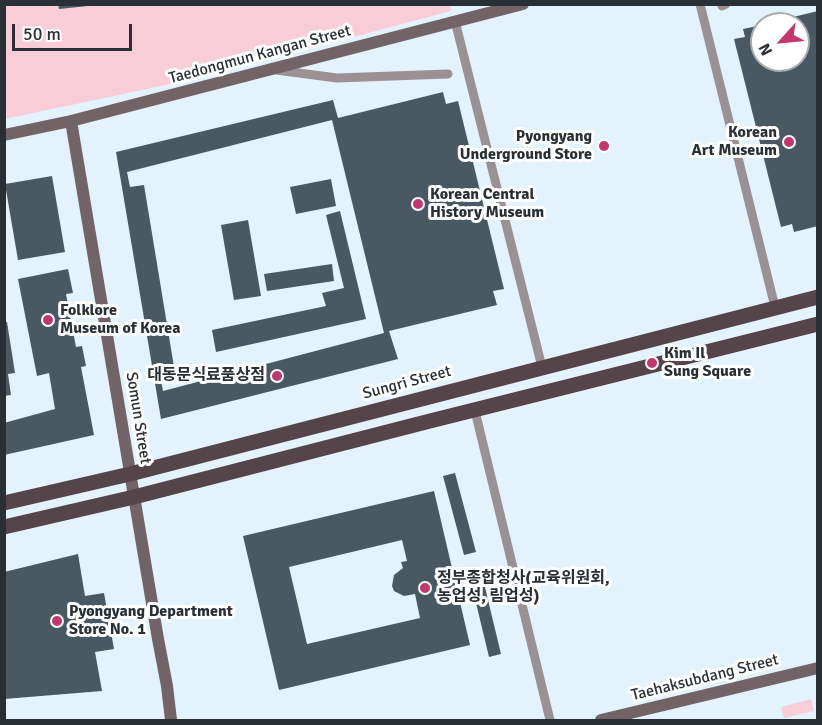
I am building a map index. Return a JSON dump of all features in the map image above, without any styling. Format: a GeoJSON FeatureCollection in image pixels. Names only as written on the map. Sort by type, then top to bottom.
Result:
{"type":"FeatureCollection","features":[{"type":"Feature","properties":{"kind":"main road","name":"Sungri Street"},"geometry":{"type":"LineString","coordinates":[[4,503],[130,474],[818,297]]}},
{"type":"Feature","properties":{"kind":"main road"},"geometry":{"type":"LineString","coordinates":[[4,527],[134,497],[818,324]]}},
{"type":"Feature","properties":{"kind":"street","name":"Taedongmun Kangan Street"},"geometry":{"type":"LineString","coordinates":[[4,135],[71,121],[523,4]]}},
{"type":"Feature","properties":{"kind":"street","name":"Somun Street"},"geometry":{"type":"LineString","coordinates":[[71,121],[171,720]]}},
{"type":"Feature","properties":{"kind":"street","name":"Taehaksubdang Street"},"geometry":{"type":"LineString","coordinates":[[601,720],[818,668]]}},
{"type":"Feature","properties":{"kind":"lane"},"geometry":{"type":"LineString","coordinates":[[700,4],[775,308]]}},
{"type":"Feature","properties":{"kind":"lane"},"geometry":{"type":"LineString","coordinates":[[455,21],[542,367]]}},
{"type":"Feature","properties":{"kind":"lane"},"geometry":{"type":"LineString","coordinates":[[269,69],[337,78],[448,74]]}},
{"type":"Feature","properties":{"kind":"lane"},"geometry":{"type":"LineString","coordinates":[[475,411],[550,720]]}},
{"type":"Feature","properties":{"kind":"shaded area"},"geometry":{"type":"Polygon","coordinates":[[[450,4],[451,11],[199,78],[5,119],[4,5],[450,4]]]}},
{"type":"Feature","properties":{"kind":"shaded area"},"geometry":{"type":"Polygon","coordinates":[[[811,699],[814,711],[784,718],[781,707],[811,699]]]}},
{"type":"Feature","properties":{"kind":"building"},"geometry":{"type":"Polygon","coordinates":[[[58,4],[88,4],[88,6],[59,9],[58,4]]]}},
{"type":"Feature","properties":{"kind":"building","name":"Korean Art Museum"},"geometry":{"type":"Polygon","coordinates":[[[818,11],[818,226],[794,232],[792,224],[781,227],[734,39],[745,37],[743,29],[750,28],[750,72],[810,72],[810,13],[818,11]]]}},
{"type":"Feature","properties":{"kind":"building","name":"Korean Central History Museum"},"geometry":{"type":"Polygon","coordinates":[[[443,92],[446,104],[458,101],[504,289],[493,291],[497,305],[389,331],[398,359],[161,419],[116,152],[333,100],[338,118],[443,92]],[[332,120],[127,172],[130,187],[144,185],[175,373],[160,376],[163,391],[384,333],[332,120]]]}},
{"type":"Feature","properties":{"kind":"building"},"geometry":{"type":"Polygon","coordinates":[[[52,176],[65,252],[18,260],[5,184],[52,176]]]}},
{"type":"Feature","properties":{"kind":"building"},"geometry":{"type":"Polygon","coordinates":[[[331,179],[336,206],[296,214],[290,187],[331,179]]]}},
{"type":"Feature","properties":{"kind":"building"},"geometry":{"type":"Polygon","coordinates":[[[340,211],[366,319],[216,352],[212,330],[326,306],[322,293],[344,288],[326,215],[340,211]]]}},
{"type":"Feature","properties":{"kind":"building"},"geometry":{"type":"Polygon","coordinates":[[[248,220],[261,296],[234,300],[221,225],[248,220]]]}},
{"type":"Feature","properties":{"kind":"building"},"geometry":{"type":"Polygon","coordinates":[[[332,264],[334,281],[267,291],[264,274],[332,264]]]}},
{"type":"Feature","properties":{"kind":"building"},"geometry":{"type":"Polygon","coordinates":[[[68,269],[73,293],[66,294],[76,347],[82,346],[86,366],[81,367],[94,435],[4,455],[4,423],[55,409],[49,373],[37,376],[18,279],[68,269]]]}},
{"type":"Feature","properties":{"kind":"building"},"geometry":{"type":"Polygon","coordinates":[[[4,322],[7,322],[15,373],[8,374],[11,395],[4,396],[4,322]]]}},
{"type":"Feature","properties":{"kind":"building"},"geometry":{"type":"Polygon","coordinates":[[[455,473],[476,552],[464,555],[443,476],[455,473]]]}},
{"type":"Feature","properties":{"kind":"building","name":"정부종합청사(교육위원회, 농업성, 림업성)"},"geometry":{"type":"Polygon","coordinates":[[[434,491],[470,645],[279,690],[243,536],[434,491]],[[402,540],[289,567],[307,644],[420,618],[415,594],[404,596],[394,591],[392,586],[394,575],[403,568],[401,562],[407,561],[402,540]]]}},
{"type":"Feature","properties":{"kind":"building","name":"Pyongyang Department Store No. 1"},"geometry":{"type":"Polygon","coordinates":[[[78,554],[85,596],[104,593],[114,649],[95,652],[102,691],[4,699],[4,572],[78,554]]]}},
{"type":"Feature","properties":{"kind":"building"},"geometry":{"type":"Polygon","coordinates":[[[482,575],[501,654],[489,657],[470,578],[482,575]]]}},
{"type":"Feature","properties":{"kind":"place","name":"Korean Art Museum"},"geometry":{"type":"Point","coordinates":[789,142]}},
{"type":"Feature","properties":{"kind":"place","name":"Pyongyang Underground Store"},"geometry":{"type":"Point","coordinates":[604,146]}},
{"type":"Feature","properties":{"kind":"place","name":"Korean Central History Museum"},"geometry":{"type":"Point","coordinates":[418,204]}},
{"type":"Feature","properties":{"kind":"place","name":"Folklore Museum of Korea"},"geometry":{"type":"Point","coordinates":[48,320]}},
{"type":"Feature","properties":{"kind":"place","name":"Kim Il Sung Square"},"geometry":{"type":"Point","coordinates":[652,363]}},
{"type":"Feature","properties":{"kind":"place","name":"대동문식료품상점"},"geometry":{"type":"Point","coordinates":[277,376]}},
{"type":"Feature","properties":{"kind":"place","name":"정부종합청사(교육위원회, 농업성, 림업성)"},"geometry":{"type":"Point","coordinates":[425,588]}},
{"type":"Feature","properties":{"kind":"place","name":"Pyongyang Department Store No. 1"},"geometry":{"type":"Point","coordinates":[57,621]}}]}
